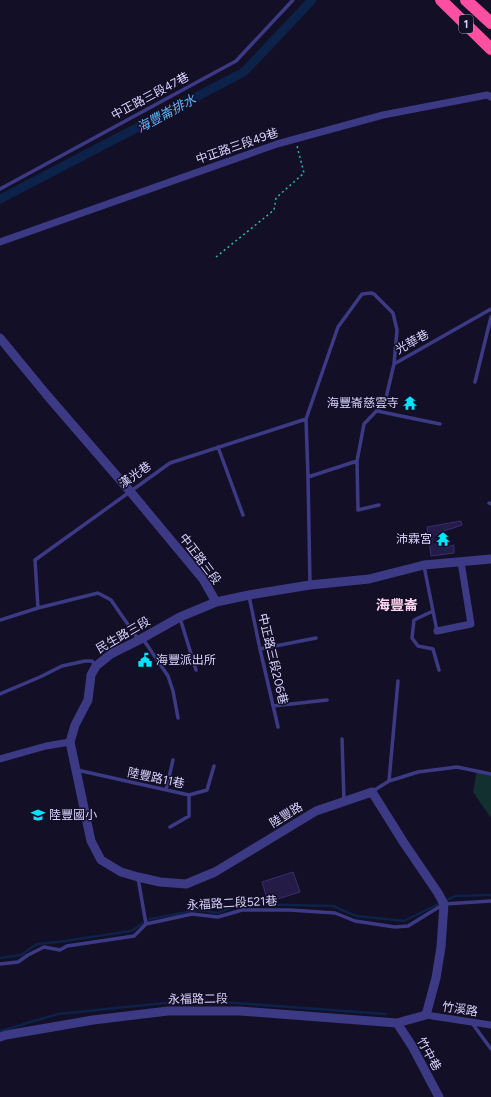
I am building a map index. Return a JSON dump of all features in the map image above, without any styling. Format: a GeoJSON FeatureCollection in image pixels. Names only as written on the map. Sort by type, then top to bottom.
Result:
{"type":"FeatureCollection","features":[{"type":"Feature","properties":{"kind":"highway","name":"1"},"geometry":{"type":"LineString","coordinates":[[441,0],[491,49]]}},
{"type":"Feature","properties":{"kind":"highway","name":"1"},"geometry":{"type":"LineString","coordinates":[[466,0],[491,23]]}},
{"type":"Feature","properties":{"kind":"street","name":"中正路三段49巷"},"geometry":{"type":"LineString","coordinates":[[0,242],[277,144],[383,115],[489,96]]}},
{"type":"Feature","properties":{"kind":"street","name":"中正路三段"},"geometry":{"type":"LineString","coordinates":[[0,338],[203,579],[216,602],[310,585],[369,579],[424,565],[491,561]]}},
{"type":"Feature","properties":{"kind":"street"},"geometry":{"type":"LineString","coordinates":[[437,631],[471,624],[461,562]]}},
{"type":"Feature","properties":{"kind":"street","name":"民生路三段"},"geometry":{"type":"LineString","coordinates":[[70,742],[75,725],[88,700],[91,675],[96,666],[111,654],[180,617],[216,602]]}},
{"type":"Feature","properties":{"kind":"street"},"geometry":{"type":"LineString","coordinates":[[0,759],[46,746],[70,742]]}},
{"type":"Feature","properties":{"kind":"street","name":"陸豐路"},"geometry":{"type":"LineString","coordinates":[[70,742],[77,770],[90,841],[101,860],[121,872],[160,882],[186,884],[215,872],[316,811],[372,792]]}},
{"type":"Feature","properties":{"kind":"street"},"geometry":{"type":"LineString","coordinates":[[372,792],[444,904],[441,947],[436,978],[426,1015],[398,1023]]}},
{"type":"Feature","properties":{"kind":"street","name":"永福路二段"},"geometry":{"type":"LineString","coordinates":[[0,1037],[93,1020],[168,1011],[241,1011],[398,1023]]}},
{"type":"Feature","properties":{"kind":"street","name":"竹溪路"},"geometry":{"type":"LineString","coordinates":[[426,1015],[491,1025]]}},
{"type":"Feature","properties":{"kind":"street","name":"竹中巷"},"geometry":{"type":"LineString","coordinates":[[398,1023],[412,1046],[438,1097]]}},
{"type":"Feature","properties":{"kind":"lane","name":"中正路三段47巷"},"geometry":{"type":"LineString","coordinates":[[0,189],[236,61],[293,0]]}},
{"type":"Feature","properties":{"kind":"lane"},"geometry":{"type":"LineString","coordinates":[[310,585],[306,419],[338,327],[362,294],[374,294],[393,313],[397,330],[394,364]]}},
{"type":"Feature","properties":{"kind":"lane","name":"光華巷"},"geometry":{"type":"LineString","coordinates":[[379,505],[358,510],[357,461],[364,424],[385,402],[394,364],[491,309]]}},
{"type":"Feature","properties":{"kind":"lane"},"geometry":{"type":"LineString","coordinates":[[475,382],[491,318]]}},
{"type":"Feature","properties":{"kind":"lane"},"geometry":{"type":"LineString","coordinates":[[377,411],[440,424]]}},
{"type":"Feature","properties":{"kind":"lane","name":"漢光巷"},"geometry":{"type":"LineString","coordinates":[[38,608],[35,560],[170,462],[306,419]]}},
{"type":"Feature","properties":{"kind":"lane"},"geometry":{"type":"LineString","coordinates":[[218,447],[243,515]]}},
{"type":"Feature","properties":{"kind":"lane"},"geometry":{"type":"LineString","coordinates":[[308,477],[357,461]]}},
{"type":"Feature","properties":{"kind":"lane"},"geometry":{"type":"LineString","coordinates":[[424,565],[437,631]]}},
{"type":"Feature","properties":{"kind":"lane"},"geometry":{"type":"LineString","coordinates":[[0,620],[38,608],[98,593],[111,600],[168,676],[173,691],[178,718]]}},
{"type":"Feature","properties":{"kind":"lane","name":"中正路三段206巷"},"geometry":{"type":"LineString","coordinates":[[249,595],[278,727]]}},
{"type":"Feature","properties":{"kind":"lane"},"geometry":{"type":"LineString","coordinates":[[433,611],[414,620],[412,638],[418,646],[433,649],[439,670]]}},
{"type":"Feature","properties":{"kind":"lane"},"geometry":{"type":"LineString","coordinates":[[180,617],[196,670]]}},
{"type":"Feature","properties":{"kind":"lane"},"geometry":{"type":"LineString","coordinates":[[260,649],[316,638]]}},
{"type":"Feature","properties":{"kind":"lane"},"geometry":{"type":"LineString","coordinates":[[0,694],[62,666],[92,661],[96,666]]}},
{"type":"Feature","properties":{"kind":"lane"},"geometry":{"type":"LineString","coordinates":[[389,781],[398,681]]}},
{"type":"Feature","properties":{"kind":"lane"},"geometry":{"type":"LineString","coordinates":[[273,706],[327,700]]}},
{"type":"Feature","properties":{"kind":"lane"},"geometry":{"type":"LineString","coordinates":[[342,739],[344,801]]}},
{"type":"Feature","properties":{"kind":"lane"},"geometry":{"type":"LineString","coordinates":[[166,790],[173,760]]}},
{"type":"Feature","properties":{"kind":"lane","name":"陸豐路11巷"},"geometry":{"type":"LineString","coordinates":[[77,770],[189,795],[207,790],[214,766]]}},
{"type":"Feature","properties":{"kind":"lane"},"geometry":{"type":"LineString","coordinates":[[372,792],[389,781],[418,772],[457,767],[491,774]]}},
{"type":"Feature","properties":{"kind":"lane"},"geometry":{"type":"LineString","coordinates":[[170,827],[189,816],[189,795]]}},
{"type":"Feature","properties":{"kind":"lane"},"geometry":{"type":"LineString","coordinates":[[138,877],[146,924]]}},
{"type":"Feature","properties":{"kind":"lane"},"geometry":{"type":"LineString","coordinates":[[444,904],[491,901]]}},
{"type":"Feature","properties":{"kind":"lane","name":"永福路二段521巷"},"geometry":{"type":"LineString","coordinates":[[0,964],[18,962],[44,947],[60,950],[67,946],[134,936],[146,924],[192,914],[218,916],[242,910],[290,910],[335,913],[355,921],[395,927],[408,926],[444,904]]}},
{"type":"Feature","properties":{"kind":"lane"},"geometry":{"type":"LineString","coordinates":[[471,1022],[491,1050]]}},
{"type":"Feature","properties":{"kind":"path"},"geometry":{"type":"LineString","coordinates":[[216,257],[274,210],[276,198],[304,173],[295,139]]}},
{"type":"Feature","properties":{"kind":"green space"},"geometry":{"type":"Polygon","coordinates":[[[477,770],[491,773],[491,818],[473,792],[477,770]]]}},
{"type":"Feature","properties":{"kind":"building","name":"沛霖宮"},"geometry":{"type":"Polygon","coordinates":[[[461,521],[462,525],[444,531],[447,547],[454,545],[454,553],[431,556],[427,527],[461,521]]]}},
{"type":"Feature","properties":{"kind":"building"},"geometry":{"type":"Polygon","coordinates":[[[293,872],[300,892],[268,902],[262,882],[293,872]]]}},
{"type":"Feature","properties":{"kind":"waterway","name":"海豐崙排水"},"geometry":{"type":"LineString","coordinates":[[0,199],[244,72],[312,0]]}},
{"type":"Feature","properties":{"kind":"waterway"},"geometry":{"type":"LineString","coordinates":[[0,958],[21,955],[37,944],[131,931],[150,919],[198,910],[218,913],[241,904],[333,906],[356,916],[404,921],[455,896],[491,895]]}},
{"type":"Feature","properties":{"kind":"waterway"},"geometry":{"type":"LineString","coordinates":[[0,1031],[58,1014],[194,1000],[386,1014]]}},
{"type":"Feature","properties":{"kind":"place","name":"海豐崙慈雲寺"},"geometry":{"type":"Point","coordinates":[410,403]}},
{"type":"Feature","properties":{"kind":"place","name":"沛霖宮"},"geometry":{"type":"Point","coordinates":[443,539]}},
{"type":"Feature","properties":{"kind":"place","name":"海豐派出所"},"geometry":{"type":"Point","coordinates":[145,660]}},
{"type":"Feature","properties":{"kind":"place","name":"陸豐國小"},"geometry":{"type":"Point","coordinates":[38,815]}},
{"type":"Feature","properties":{"kind":"district","name":"海豐崙"},"geometry":{"type":"Point","coordinates":[397,605]}}]}
